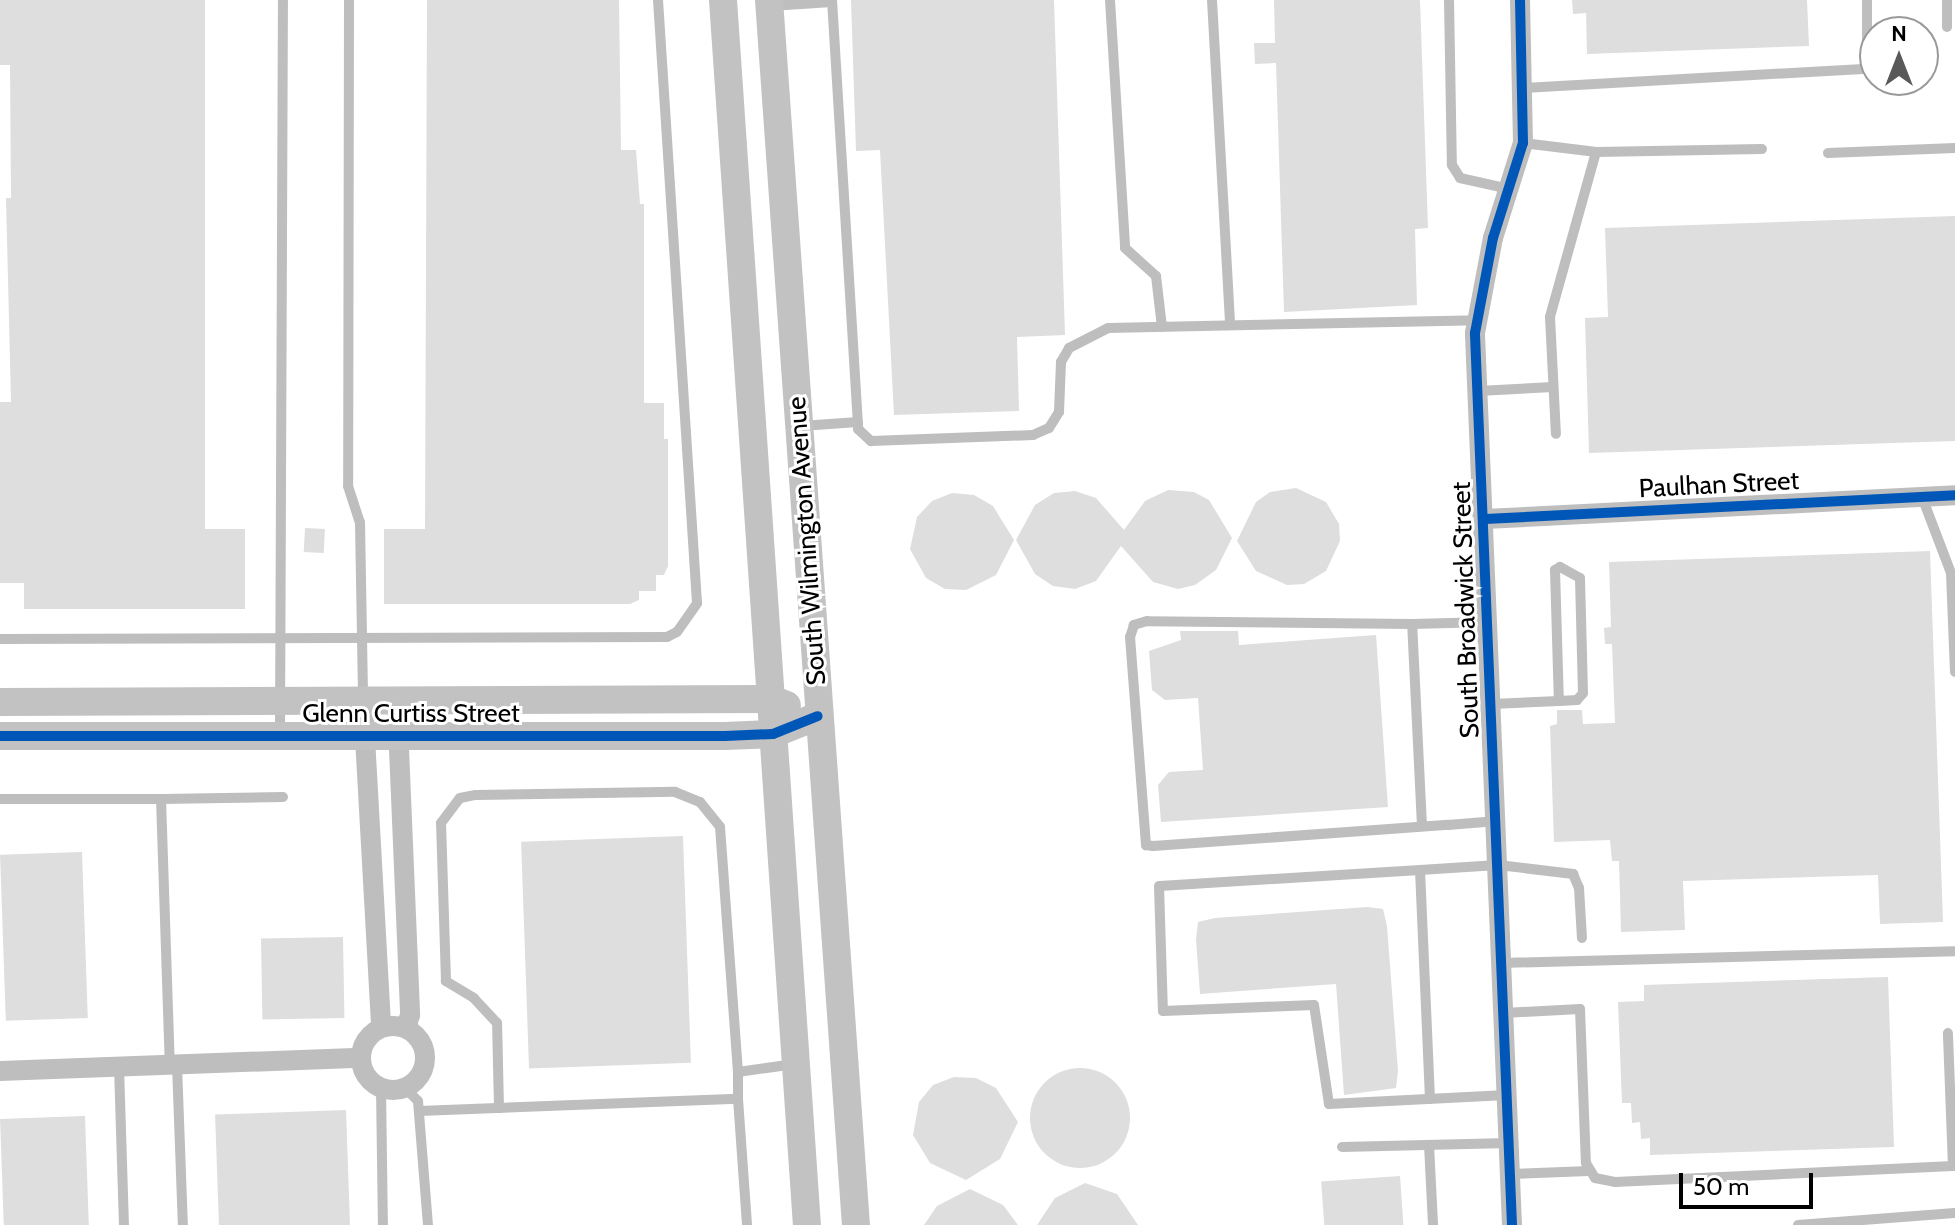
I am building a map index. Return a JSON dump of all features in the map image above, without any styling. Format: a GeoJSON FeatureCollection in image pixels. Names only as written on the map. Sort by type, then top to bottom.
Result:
{"type":"FeatureCollection","features":[{"type":"Feature","properties":{"kind":"main road","name":"South Wilmington Avenue"},"geometry":{"type":"LineString","coordinates":[[723,0],[807,1225]]}},
{"type":"Feature","properties":{"kind":"main road","name":"South Wilmington Avenue"},"geometry":{"type":"LineString","coordinates":[[769,3],[856,1225]]}},
{"type":"Feature","properties":{"kind":"main road","name":"Glenn Curtiss Street"},"geometry":{"type":"LineString","coordinates":[[0,702],[771,699],[818,716]]}},
{"type":"Feature","properties":{"kind":"main road","name":"Glenn Curtiss Street"},"geometry":{"type":"LineString","coordinates":[[0,736],[773,734],[818,716]]}},
{"type":"Feature","properties":{"kind":"street","name":"South Broadwick Street"},"geometry":{"type":"LineString","coordinates":[[1512,1225],[1478,391],[1478,320],[1523,143],[1520,0]]}},
{"type":"Feature","properties":{"kind":"street","name":"Paulhan Street"},"geometry":{"type":"LineString","coordinates":[[1485,519],[1955,495]]}},
{"type":"Feature","properties":{"kind":"street"},"geometry":{"type":"LineString","coordinates":[[397,701],[410,1015],[406,1028]]}},
{"type":"Feature","properties":{"kind":"street"},"geometry":{"type":"LineString","coordinates":[[363,702],[381,1028]]}},
{"type":"Feature","properties":{"kind":"street"},"geometry":{"type":"LineString","coordinates":[[381,1028],[406,1028],[416,1035],[426,1058],[416,1081],[405,1088],[381,1088],[370,1081],[361,1058],[363,1045],[381,1028]]}},
{"type":"Feature","properties":{"kind":"street"},"geometry":{"type":"LineString","coordinates":[[0,1071],[361,1058]]}},
{"type":"Feature","properties":{"kind":"lane"},"geometry":{"type":"LineString","coordinates":[[280,735],[283,0]]}},
{"type":"Feature","properties":{"kind":"lane"},"geometry":{"type":"LineString","coordinates":[[349,0],[348,486],[360,522],[363,702]]}},
{"type":"Feature","properties":{"kind":"lane"},"geometry":{"type":"LineString","coordinates":[[0,639],[281,641],[667,637],[687,621],[697,603],[658,0]]}},
{"type":"Feature","properties":{"kind":"lane"},"geometry":{"type":"LineString","coordinates":[[1110,0],[1125,248],[1156,276],[1162,327]]}},
{"type":"Feature","properties":{"kind":"lane"},"geometry":{"type":"LineString","coordinates":[[1212,0],[1230,325]]}},
{"type":"Feature","properties":{"kind":"lane"},"geometry":{"type":"LineString","coordinates":[[1449,0],[1452,165],[1460,178],[1509,189]]}},
{"type":"Feature","properties":{"kind":"lane"},"geometry":{"type":"LineString","coordinates":[[1522,88],[1867,69],[1867,0]]}},
{"type":"Feature","properties":{"kind":"lane"},"geometry":{"type":"LineString","coordinates":[[1947,0],[1947,27]]}},
{"type":"Feature","properties":{"kind":"lane"},"geometry":{"type":"LineString","coordinates":[[769,3],[832,1],[858,422],[871,441],[1033,435],[1049,428],[1059,412],[1061,362],[1069,348],[1108,328],[1478,320]]}},
{"type":"Feature","properties":{"kind":"lane"},"geometry":{"type":"LineString","coordinates":[[1523,143],[1596,152],[1762,149]]}},
{"type":"Feature","properties":{"kind":"lane"},"geometry":{"type":"LineString","coordinates":[[1828,153],[1955,148]]}},
{"type":"Feature","properties":{"kind":"lane"},"geometry":{"type":"LineString","coordinates":[[1556,434],[1550,317],[1596,152]]}},
{"type":"Feature","properties":{"kind":"lane"},"geometry":{"type":"LineString","coordinates":[[1478,391],[1553,387]]}},
{"type":"Feature","properties":{"kind":"lane"},"geometry":{"type":"LineString","coordinates":[[799,426],[858,422]]}},
{"type":"Feature","properties":{"kind":"lane"},"geometry":{"type":"LineString","coordinates":[[1922,497],[1951,573],[1955,672]]}},
{"type":"Feature","properties":{"kind":"lane"},"geometry":{"type":"LineString","coordinates":[[1492,704],[1559,701],[1577,700],[1583,693],[1580,578],[1560,567],[1555,570],[1559,701]]}},
{"type":"Feature","properties":{"kind":"lane"},"geometry":{"type":"LineString","coordinates":[[1489,622],[1147,621],[1134,625],[1130,637],[1146,845],[1497,821]]}},
{"type":"Feature","properties":{"kind":"lane"},"geometry":{"type":"LineString","coordinates":[[1412,624],[1422,826]]}},
{"type":"Feature","properties":{"kind":"lane"},"geometry":{"type":"LineString","coordinates":[[499,1108],[497,1023],[474,998],[446,981],[441,823],[460,798],[476,795],[675,792],[700,802],[720,827],[747,1225]]}},
{"type":"Feature","properties":{"kind":"lane"},"geometry":{"type":"LineString","coordinates":[[0,799],[283,797]]}},
{"type":"Feature","properties":{"kind":"lane"},"geometry":{"type":"LineString","coordinates":[[161,799],[183,1225]]}},
{"type":"Feature","properties":{"kind":"lane"},"geometry":{"type":"LineString","coordinates":[[1507,1095],[1329,1104],[1314,1005],[1163,1011],[1159,886],[1498,865],[1573,874],[1579,888],[1582,938]]}},
{"type":"Feature","properties":{"kind":"lane"},"geometry":{"type":"LineString","coordinates":[[1420,870],[1430,1099]]}},
{"type":"Feature","properties":{"kind":"lane"},"geometry":{"type":"LineString","coordinates":[[1502,963],[1955,951]]}},
{"type":"Feature","properties":{"kind":"lane"},"geometry":{"type":"LineString","coordinates":[[1504,1013],[1580,1009],[1589,1171]]}},
{"type":"Feature","properties":{"kind":"lane"},"geometry":{"type":"LineString","coordinates":[[1510,1174],[1589,1171],[1615,1182],[1953,1166],[1948,1033]]}},
{"type":"Feature","properties":{"kind":"lane"},"geometry":{"type":"LineString","coordinates":[[738,1072],[795,1064]]}},
{"type":"Feature","properties":{"kind":"lane"},"geometry":{"type":"LineString","coordinates":[[119,1067],[124,1225]]}},
{"type":"Feature","properties":{"kind":"lane"},"geometry":{"type":"LineString","coordinates":[[381,1088],[383,1225]]}},
{"type":"Feature","properties":{"kind":"lane"},"geometry":{"type":"LineString","coordinates":[[405,1088],[419,1111],[428,1225]]}},
{"type":"Feature","properties":{"kind":"lane"},"geometry":{"type":"LineString","coordinates":[[419,1111],[738,1099]]}},
{"type":"Feature","properties":{"kind":"lane"},"geometry":{"type":"LineString","coordinates":[[1342,1147],[1509,1143]]}},
{"type":"Feature","properties":{"kind":"lane"},"geometry":{"type":"LineString","coordinates":[[1429,1145],[1433,1225]]}},
{"type":"Feature","properties":{"kind":"lane"},"geometry":{"type":"LineString","coordinates":[[1798,1225],[1955,1213]]}},
{"type":"Feature","properties":{"kind":"building"},"geometry":{"type":"Polygon","coordinates":[[[0,0],[205,0],[205,529],[245,529],[245,609],[24,609],[24,583],[0,583],[0,402],[11,402],[6,198],[11,198],[10,65],[0,65],[0,0]]]}},
{"type":"Feature","properties":{"kind":"building"},"geometry":{"type":"Polygon","coordinates":[[[427,0],[619,0],[621,150],[636,150],[640,204],[644,204],[644,403],[664,403],[664,439],[668,439],[668,566],[664,575],[656,575],[656,591],[639,591],[639,600],[630,604],[384,604],[384,529],[425,529],[427,0]]]}},
{"type":"Feature","properties":{"kind":"building"},"geometry":{"type":"Polygon","coordinates":[[[851,0],[1054,0],[1065,335],[1017,337],[1019,411],[894,415],[880,150],[856,151],[851,0]]]}},
{"type":"Feature","properties":{"kind":"building"},"geometry":{"type":"Polygon","coordinates":[[[1274,0],[1420,0],[1428,228],[1415,229],[1417,305],[1284,312],[1276,63],[1255,64],[1254,43],[1275,43],[1274,0]]]}},
{"type":"Feature","properties":{"kind":"building"},"geometry":{"type":"Polygon","coordinates":[[[1572,0],[1807,0],[1809,46],[1587,54],[1586,13],[1573,14],[1572,0]]]}},
{"type":"Feature","properties":{"kind":"building"},"geometry":{"type":"Polygon","coordinates":[[[1955,216],[1955,441],[1589,453],[1585,318],[1608,317],[1605,228],[1955,216]]]}},
{"type":"Feature","properties":{"kind":"building"},"geometry":{"type":"Polygon","coordinates":[[[1296,488],[1326,502],[1339,524],[1340,541],[1326,571],[1304,584],[1287,585],[1256,571],[1237,541],[1256,502],[1270,492],[1296,488]]]}},
{"type":"Feature","properties":{"kind":"building"},"geometry":{"type":"Polygon","coordinates":[[[1168,490],[1194,492],[1209,500],[1232,538],[1216,570],[1195,585],[1178,589],[1153,582],[1121,546],[1096,581],[1075,589],[1053,586],[1035,574],[1016,540],[1035,505],[1054,493],[1075,491],[1096,498],[1124,530],[1145,501],[1168,490]]]}},
{"type":"Feature","properties":{"kind":"building"},"geometry":{"type":"Polygon","coordinates":[[[952,493],[974,495],[993,506],[1014,540],[996,575],[966,590],[945,589],[926,578],[910,549],[917,517],[932,501],[952,493]]]}},
{"type":"Feature","properties":{"kind":"building"},"geometry":{"type":"Polygon","coordinates":[[[305,528],[325,529],[324,553],[304,552],[305,528]]]}},
{"type":"Feature","properties":{"kind":"building"},"geometry":{"type":"Polygon","coordinates":[[[1930,551],[1943,922],[1880,924],[1878,875],[1683,881],[1685,930],[1621,932],[1619,861],[1612,861],[1610,840],[1554,842],[1550,726],[1557,724],[1557,710],[1582,710],[1583,724],[1615,723],[1612,644],[1605,644],[1604,628],[1611,627],[1609,562],[1930,551]]]}},
{"type":"Feature","properties":{"kind":"building"},"geometry":{"type":"Polygon","coordinates":[[[1180,631],[1238,631],[1239,645],[1376,635],[1388,807],[1161,822],[1158,785],[1169,772],[1203,770],[1198,698],[1165,700],[1152,690],[1149,651],[1181,640],[1180,631]]]}},
{"type":"Feature","properties":{"kind":"building"},"geometry":{"type":"Polygon","coordinates":[[[683,836],[691,1063],[529,1069],[521,842],[683,836]]]}},
{"type":"Feature","properties":{"kind":"building"},"geometry":{"type":"Polygon","coordinates":[[[82,852],[88,1018],[6,1021],[0,855],[82,852]]]}},
{"type":"Feature","properties":{"kind":"building"},"geometry":{"type":"Polygon","coordinates":[[[1367,907],[1383,909],[1387,926],[1398,1071],[1396,1088],[1344,1095],[1336,984],[1200,994],[1196,939],[1198,922],[1215,918],[1367,907]]]}},
{"type":"Feature","properties":{"kind":"building"},"geometry":{"type":"Polygon","coordinates":[[[343,937],[344,1018],[262,1019],[261,938],[343,937]]]}},
{"type":"Feature","properties":{"kind":"building"},"geometry":{"type":"Polygon","coordinates":[[[1888,977],[1894,1147],[1650,1155],[1650,1138],[1641,1139],[1640,1122],[1632,1123],[1631,1103],[1622,1103],[1618,1002],[1644,1001],[1644,985],[1888,977]]]}},
{"type":"Feature","properties":{"kind":"building"},"geometry":{"type":"Polygon","coordinates":[[[1080,1068],[1108,1076],[1122,1090],[1130,1118],[1122,1146],[1108,1160],[1080,1168],[1052,1160],[1038,1146],[1030,1118],[1038,1090],[1052,1076],[1080,1068]]]}},
{"type":"Feature","properties":{"kind":"building"},"geometry":{"type":"Polygon","coordinates":[[[954,1077],[976,1078],[996,1088],[1018,1122],[1000,1159],[966,1180],[930,1163],[913,1135],[919,1102],[933,1085],[954,1077]]]}},
{"type":"Feature","properties":{"kind":"building"},"geometry":{"type":"Polygon","coordinates":[[[346,1110],[350,1225],[219,1225],[215,1115],[346,1110]]]}},
{"type":"Feature","properties":{"kind":"building"},"geometry":{"type":"Polygon","coordinates":[[[85,1116],[89,1225],[4,1225],[0,1119],[85,1116]]]}},
{"type":"Feature","properties":{"kind":"building"},"geometry":{"type":"Polygon","coordinates":[[[1400,1176],[1403,1225],[1324,1225],[1321,1182],[1400,1176]]]}},
{"type":"Feature","properties":{"kind":"building"},"geometry":{"type":"Polygon","coordinates":[[[1085,1183],[1117,1194],[1138,1225],[1037,1225],[1055,1198],[1085,1183]]]}},
{"type":"Feature","properties":{"kind":"building"},"geometry":{"type":"Polygon","coordinates":[[[970,1189],[1003,1205],[1018,1225],[924,1225],[937,1206],[970,1189]]]}},
{"type":"Feature","properties":{"kind":"cycle path"},"geometry":{"type":"LineString","coordinates":[[1512,1225],[1475,333],[1493,238],[1523,143],[1520,0]]}},
{"type":"Feature","properties":{"kind":"cycle path"},"geometry":{"type":"LineString","coordinates":[[1485,519],[1955,495]]}},
{"type":"Feature","properties":{"kind":"cycle path"},"geometry":{"type":"LineString","coordinates":[[0,736],[725,736],[773,734],[818,716]]}}]}
